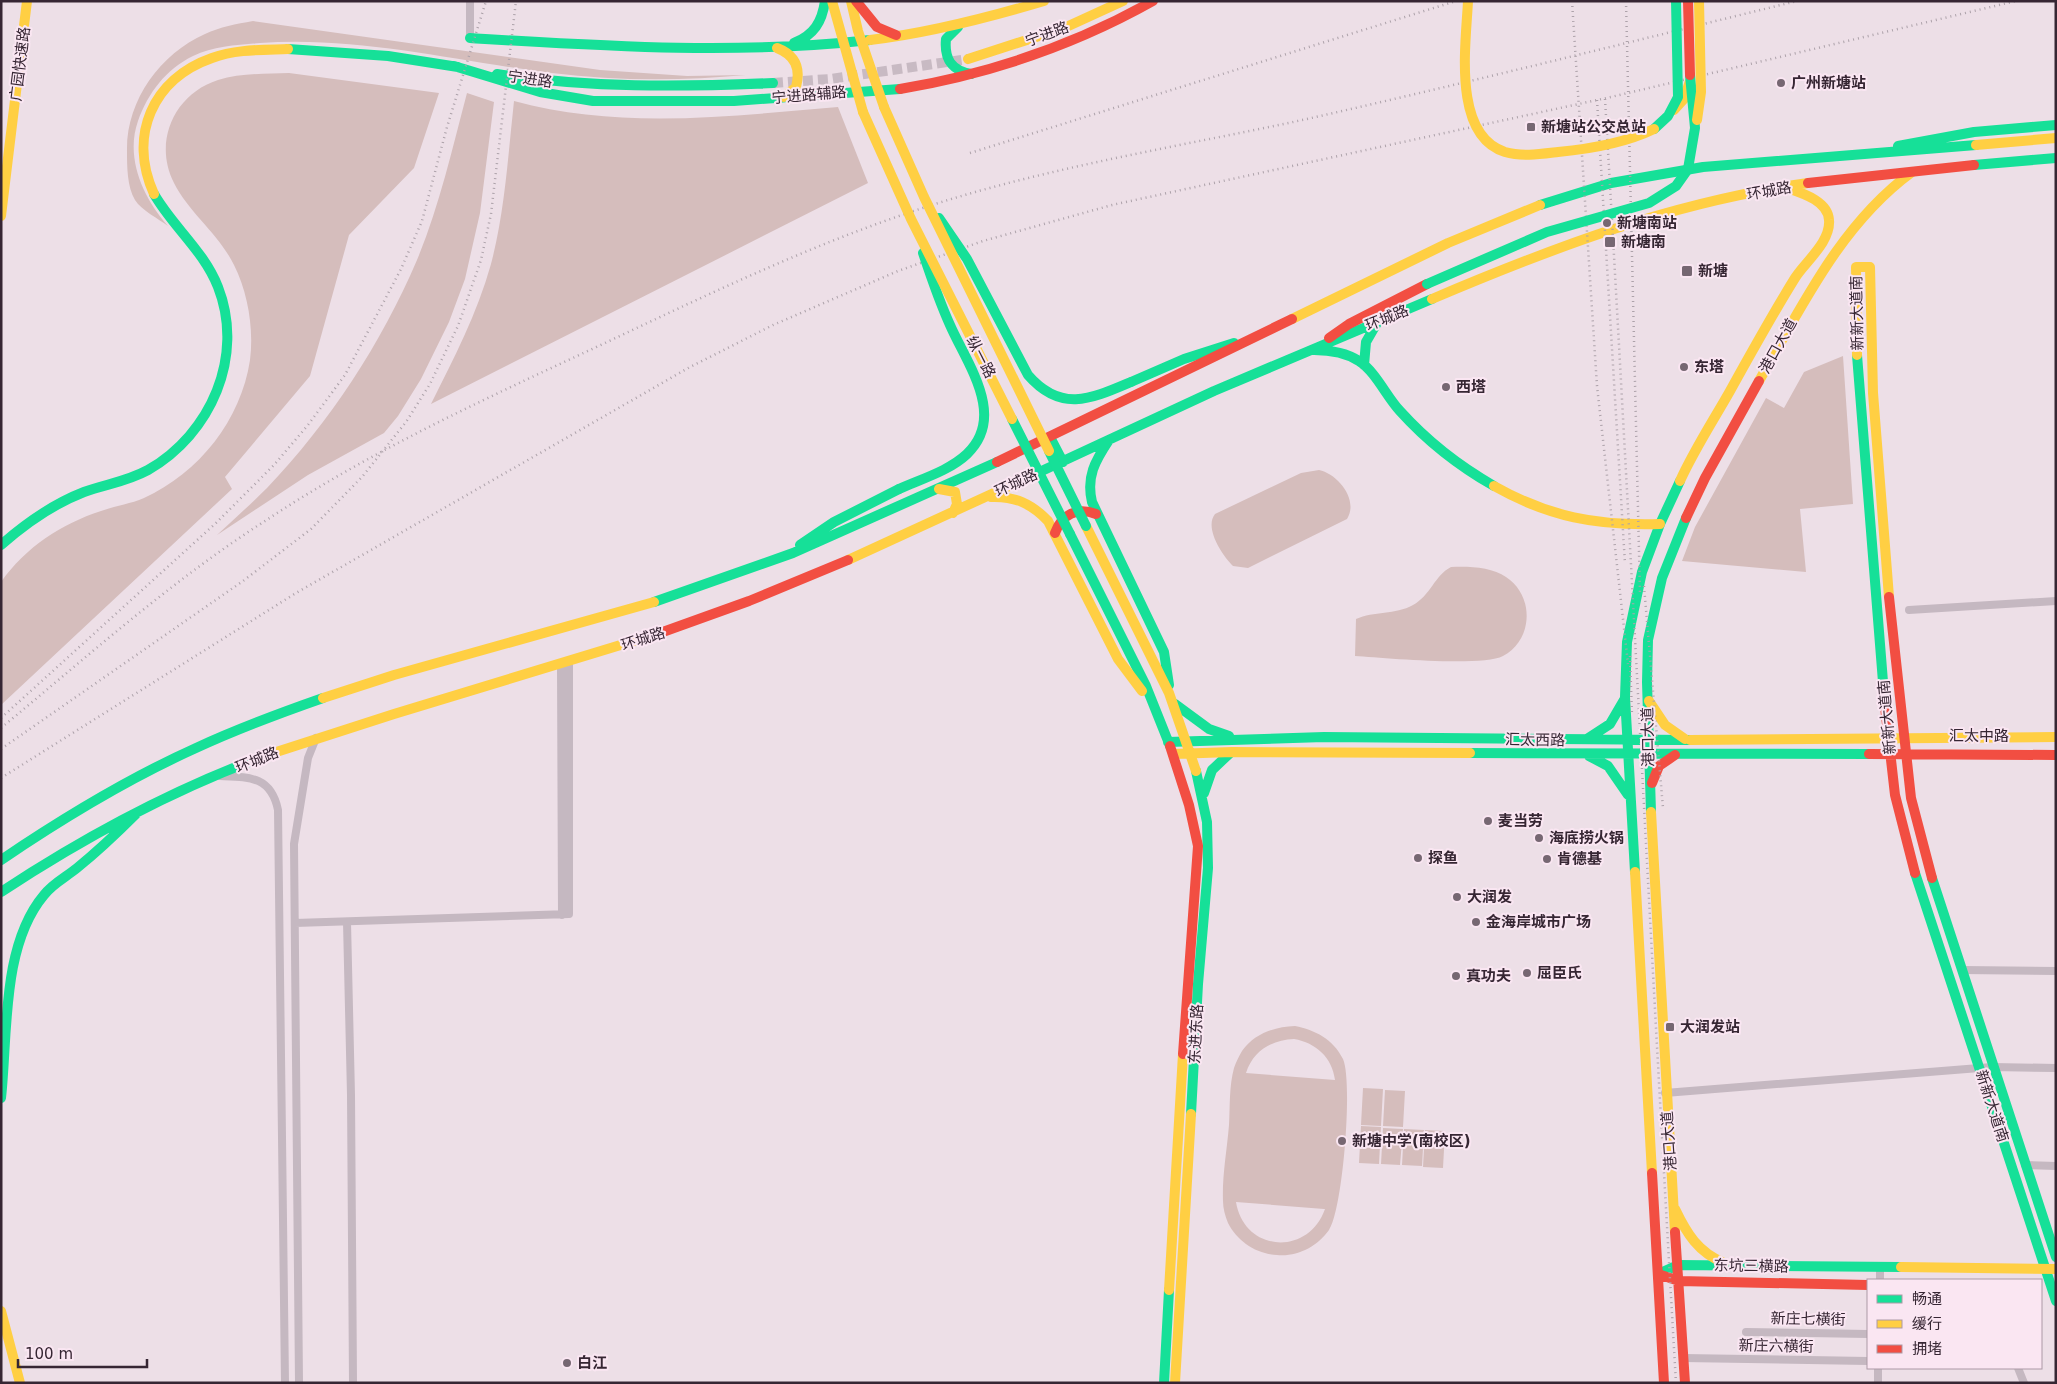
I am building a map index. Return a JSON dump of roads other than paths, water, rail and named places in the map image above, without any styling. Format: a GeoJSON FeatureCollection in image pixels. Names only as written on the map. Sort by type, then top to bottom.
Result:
{"type":"FeatureCollection","features":[{"type":"Feature","properties":{"kind":"main road","name":"广园快速路"},"geometry":{"type":"LineString","coordinates":[[1,216],[28,1]]}},
{"type":"Feature","properties":{"kind":"main road"},"geometry":{"type":"LineString","coordinates":[[776,48],[804,40],[814,32],[821,22],[825,1]]}},
{"type":"Feature","properties":{"kind":"main road","name":"纵一路"},"geometry":{"type":"LineString","coordinates":[[832,1],[842,43],[863,112],[911,219],[1070,534],[1152,704]]}},
{"type":"Feature","properties":{"kind":"main road","name":"纵一路"},"geometry":{"type":"LineString","coordinates":[[851,1],[884,107],[924,196],[1169,691]]}},
{"type":"Feature","properties":{"kind":"main road"},"geometry":{"type":"LineString","coordinates":[[856,1],[873,24],[887,34],[909,36]]}},
{"type":"Feature","properties":{"kind":"main road"},"geometry":{"type":"LineString","coordinates":[[470,38],[653,49],[776,48],[909,36],[961,25],[1044,1]]}},
{"type":"Feature","properties":{"kind":"main road","name":"宁进路"},"geometry":{"type":"LineString","coordinates":[[968,59],[1064,28],[1123,1]]}},
{"type":"Feature","properties":{"kind":"main road","name":"宁进路辅路"},"geometry":{"type":"LineString","coordinates":[[454,66],[540,92],[593,100],[698,102],[857,92],[941,82],[1027,59],[1121,19],[1153,1]]}},
{"type":"Feature","properties":{"kind":"main road"},"geometry":{"type":"LineString","coordinates":[[1468,1],[1469,105],[1477,132],[1490,145],[1517,154],[1546,153],[1641,136],[1664,122],[1684,98],[1690,80]]}},
{"type":"Feature","properties":{"kind":"main road"},"geometry":{"type":"LineString","coordinates":[[1670,114],[1675,106],[1678,88],[1676,1]]}},
{"type":"Feature","properties":{"kind":"main road"},"geometry":{"type":"LineString","coordinates":[[1688,1],[1690,80],[1695,128]]}},
{"type":"Feature","properties":{"kind":"main road"},"geometry":{"type":"LineString","coordinates":[[1319,346],[1349,324],[1427,284],[1547,232],[1658,199],[1676,186],[1684,177],[1692,157],[1701,92],[1699,1]]}},
{"type":"Feature","properties":{"kind":"main road"},"geometry":{"type":"LineString","coordinates":[[961,25],[946,39],[945,58],[951,66],[961,72],[973,74]]}},
{"type":"Feature","properties":{"kind":"main road"},"geometry":{"type":"LineString","coordinates":[[776,48],[792,56],[799,71],[796,87],[791,93],[778,98]]}},
{"type":"Feature","properties":{"kind":"main road","name":"宁进路"},"geometry":{"type":"LineString","coordinates":[[1,545],[55,505],[86,491],[119,483],[150,469],[188,438],[208,411],[223,376],[227,356],[226,315],[213,275],[203,257],[162,208],[154,194],[143,161],[144,127],[150,111],[164,90],[182,72],[197,63],[230,54],[288,50],[379,56],[550,82],[613,87],[677,88],[773,83]]}},
{"type":"Feature","properties":{"kind":"main road"},"geometry":{"type":"LineString","coordinates":[[1858,154],[1974,132],[2056,125]]}},
{"type":"Feature","properties":{"kind":"main road","name":"环城路"},"geometry":{"type":"LineString","coordinates":[[785,556],[939,489],[1429,254],[1560,197],[1593,188],[1702,167],[2056,138]]}},
{"type":"Feature","properties":{"kind":"main road","name":"环城路"},"geometry":{"type":"LineString","coordinates":[[1,892],[37,869],[136,814],[218,775],[269,754],[316,738],[565,664],[745,603],[953,513],[1153,418],[1305,351],[1554,248],[1647,217],[1785,188],[1916,169],[2056,158]]}},
{"type":"Feature","properties":{"kind":"main road","name":"港口大道"},"geometry":{"type":"LineString","coordinates":[[1685,1383],[1666,1093],[1650,794],[1647,697],[1648,639],[1652,614],[1662,577],[1678,533],[1702,482],[1812,286],[1859,222],[1880,198],[1893,184],[1916,169]]}},
{"type":"Feature","properties":{"kind":"main road","name":"港口大道"},"geometry":{"type":"LineString","coordinates":[[1664,1383],[1630,802],[1625,697],[1627,642],[1642,572],[1660,524],[1685,470],[1795,277],[1826,236],[1829,216],[1821,203],[1807,194],[1785,188]]}},
{"type":"Feature","properties":{"kind":"main road"},"geometry":{"type":"LineString","coordinates":[[924,196],[961,248],[1028,375],[1040,390],[1058,399],[1090,399],[1204,351],[1259,336]]}},
{"type":"Feature","properties":{"kind":"main road"},"geometry":{"type":"LineString","coordinates":[[1,860],[57,822],[139,776],[204,744],[262,720],[361,685],[632,607],[785,556],[834,522],[968,453],[982,433],[985,414],[981,393],[939,301],[911,219]]}},
{"type":"Feature","properties":{"kind":"main road","name":"新新大道南"},"geometry":{"type":"LineString","coordinates":[[2056,1257],[1992,1067],[1922,848],[1910,798],[1902,736],[1873,393],[1870,267],[1856,267],[1856,338],[1860,401],[1888,736],[1897,805],[1915,872],[2044,1269],[2054,1289],[2056,1301]]}},
{"type":"Feature","properties":{"kind":"main road"},"geometry":{"type":"LineString","coordinates":[[1795,277],[1807,277],[1812,286]]}},
{"type":"Feature","properties":{"kind":"main road"},"geometry":{"type":"LineString","coordinates":[[1364,365],[1366,340],[1378,322]]}},
{"type":"Feature","properties":{"kind":"main road"},"geometry":{"type":"LineString","coordinates":[[1305,351],[1332,351],[1349,356],[1364,365],[1390,399],[1419,430],[1469,470],[1506,492],[1544,509],[1585,522],[1630,525],[1660,524]]}},
{"type":"Feature","properties":{"kind":"main road"},"geometry":{"type":"LineString","coordinates":[[1050,437],[1063,462]]}},
{"type":"Feature","properties":{"kind":"main road"},"geometry":{"type":"LineString","coordinates":[[1110,440],[1095,460],[1089,476],[1090,494],[1096,514],[1164,652],[1169,691]]}},
{"type":"Feature","properties":{"kind":"main road"},"geometry":{"type":"LineString","coordinates":[[939,489],[955,492],[957,504],[953,513]]}},
{"type":"Feature","properties":{"kind":"main road"},"geometry":{"type":"LineString","coordinates":[[983,498],[1007,496],[1029,503],[1048,521],[1118,659],[1152,704]]}},
{"type":"Feature","properties":{"kind":"main road"},"geometry":{"type":"LineString","coordinates":[[1055,533],[1060,520],[1068,513],[1082,509],[1096,514]]}},
{"type":"Feature","properties":{"kind":"main road","name":"东进东路"},"geometry":{"type":"LineString","coordinates":[[1169,691],[1191,753],[1203,799],[1209,839],[1208,884],[1198,983],[1175,1383]]}},
{"type":"Feature","properties":{"kind":"main road"},"geometry":{"type":"LineString","coordinates":[[1583,740],[1600,733],[1615,719],[1625,697]]}},
{"type":"Feature","properties":{"kind":"main road"},"geometry":{"type":"LineString","coordinates":[[1647,697],[1665,725],[1688,740]]}},
{"type":"Feature","properties":{"kind":"main road"},"geometry":{"type":"LineString","coordinates":[[1174,703],[1209,729],[1237,738]]}},
{"type":"Feature","properties":{"kind":"main road","name":"东进东路"},"geometry":{"type":"LineString","coordinates":[[1152,704],[1173,754],[1194,824],[1198,846],[1179,1112],[1164,1383]]}},
{"type":"Feature","properties":{"kind":"main road","name":"汇太西路"},"geometry":{"type":"LineString","coordinates":[[1168,742],[1237,738],[1688,740],[1902,736]]}},
{"type":"Feature","properties":{"kind":"main road","name":"汇太中路"},"geometry":{"type":"LineString","coordinates":[[1902,736],[2056,737]]}},
{"type":"Feature","properties":{"kind":"main road"},"geometry":{"type":"LineString","coordinates":[[1539,740],[1539,754]]}},
{"type":"Feature","properties":{"kind":"main road"},"geometry":{"type":"LineString","coordinates":[[1203,799],[1208,775],[1217,762],[1232,752]]}},
{"type":"Feature","properties":{"kind":"main road","name":"汇太西路"},"geometry":{"type":"LineString","coordinates":[[1173,754],[1232,752],[1904,754]]}},
{"type":"Feature","properties":{"kind":"main road"},"geometry":{"type":"LineString","coordinates":[[1580,754],[1595,758],[1613,770],[1630,802]]}},
{"type":"Feature","properties":{"kind":"main road"},"geometry":{"type":"LineString","coordinates":[[1650,794],[1658,767],[1664,761],[1678,754]]}},
{"type":"Feature","properties":{"kind":"main road","name":"汇太中路"},"geometry":{"type":"LineString","coordinates":[[1904,754],[2056,755]]}},
{"type":"Feature","properties":{"kind":"main road"},"geometry":{"type":"LineString","coordinates":[[1,1098],[7,985],[18,937],[29,913],[45,894],[102,847],[136,814]]}},
{"type":"Feature","properties":{"kind":"main road"},"geometry":{"type":"LineString","coordinates":[[1673,1204],[1687,1235],[1700,1252],[1732,1266]]}},
{"type":"Feature","properties":{"kind":"main road","name":"东坑三横路"},"geometry":{"type":"LineString","coordinates":[[1658,1274],[1678,1265],[2056,1269]]}},
{"type":"Feature","properties":{"kind":"main road","name":"东坑三横路"},"geometry":{"type":"LineString","coordinates":[[1658,1274],[1679,1281],[1867,1285]]}},
{"type":"Feature","properties":{"kind":"main road"},"geometry":{"type":"LineString","coordinates":[[1,1311],[20,1383]]}},
{"type":"Feature","properties":{"kind":"street"},"geometry":{"type":"LineString","coordinates":[[470,1],[470,38]]}},
{"type":"Feature","properties":{"kind":"street"},"geometry":{"type":"LineString","coordinates":[[1909,610],[2056,601]]}},
{"type":"Feature","properties":{"kind":"street"},"geometry":{"type":"LineString","coordinates":[[295,923],[565,915],[565,664]]}},
{"type":"Feature","properties":{"kind":"street"},"geometry":{"type":"LineString","coordinates":[[299,1383],[295,923],[296,825],[308,758],[316,738]]}},
{"type":"Feature","properties":{"kind":"street"},"geometry":{"type":"LineString","coordinates":[[218,775],[246,777],[262,781],[272,790],[278,810],[285,1383]]}},
{"type":"Feature","properties":{"kind":"street"},"geometry":{"type":"LineString","coordinates":[[347,922],[351,1095],[353,1383]]}},
{"type":"Feature","properties":{"kind":"street"},"geometry":{"type":"LineString","coordinates":[[1962,970],[2056,970]]}},
{"type":"Feature","properties":{"kind":"street"},"geometry":{"type":"LineString","coordinates":[[1666,1093],[1992,1067],[2056,1068]]}},
{"type":"Feature","properties":{"kind":"street"},"geometry":{"type":"LineString","coordinates":[[2025,1165],[2056,1166]]}},
{"type":"Feature","properties":{"kind":"street"},"geometry":{"type":"LineString","coordinates":[[1880,1267],[1880,1279]]}},
{"type":"Feature","properties":{"kind":"street","name":"新庄七横街"},"geometry":{"type":"LineString","coordinates":[[1746,1332],[1867,1334]]}},
{"type":"Feature","properties":{"kind":"street","name":"新庄六横街"},"geometry":{"type":"LineString","coordinates":[[1683,1358],[1867,1361]]}},
{"type":"Feature","properties":{"kind":"street"},"geometry":{"type":"LineString","coordinates":[[1878,1369],[1878,1383]]}},
{"type":"Feature","properties":{"kind":"street"},"geometry":{"type":"LineString","coordinates":[[2018,1369],[2024,1383]]}},
{"type":"Feature","properties":{"kind":"tunnel"},"geometry":{"type":"LineString","coordinates":[[773,83],[830,79],[968,59]]}},
{"type":"Feature","properties":{"kind":"railway"},"geometry":{"type":"LineString","coordinates":[[1,718],[216,523],[274,465],[308,425],[345,375],[401,269],[422,221],[447,127],[486,1]]}},
{"type":"Feature","properties":{"kind":"railway"},"geometry":{"type":"LineString","coordinates":[[1,749],[243,581],[311,529],[362,477],[406,422],[430,384],[458,326],[481,260],[491,214],[516,1]]}},
{"type":"Feature","properties":{"kind":"railway"},"geometry":{"type":"LineString","coordinates":[[970,153],[1456,1]]}},
{"type":"Feature","properties":{"kind":"railway"},"geometry":{"type":"LineString","coordinates":[[1572,1],[1597,386],[1628,664]]}},
{"type":"Feature","properties":{"kind":"railway"},"geometry":{"type":"LineString","coordinates":[[1626,1],[1640,594]]}},
{"type":"Feature","properties":{"kind":"railway"},"geometry":{"type":"LineString","coordinates":[[1,728],[163,594],[230,544],[306,495],[389,448],[475,404],[686,305],[807,251],[932,205],[1024,179],[1368,105],[1797,1]]}},
{"type":"Feature","properties":{"kind":"railway"},"geometry":{"type":"LineString","coordinates":[[1,778],[296,593],[690,367],[773,325],[898,271],[983,241],[1112,205],[1611,97],[2016,1]]}},
{"type":"Feature","properties":{"kind":"railway"},"geometry":{"type":"LineString","coordinates":[[1605,99],[1676,1383]]}},
{"type":"Feature","properties":{"kind":"railway"},"geometry":{"type":"LineString","coordinates":[[1597,100],[1625,564]]}},
{"type":"Feature","properties":{"kind":"railway"},"geometry":{"type":"LineString","coordinates":[[1644,586],[1663,808]]}},
{"type":"Feature","properties":{"kind":"railway"},"geometry":{"type":"LineString","coordinates":[[1630,656],[1632,716]]}},
{"type":"Feature","properties":{"kind":"place","name":"广州新塘站"},"geometry":{"type":"Point","coordinates":[1781,83]}},
{"type":"Feature","properties":{"kind":"place","name":"新塘站公交总站"},"geometry":{"type":"Point","coordinates":[1531,127]}},
{"type":"Feature","properties":{"kind":"place","name":"新塘南站"},"geometry":{"type":"Point","coordinates":[1607,223]}},
{"type":"Feature","properties":{"kind":"place","name":"新塘南"},"geometry":{"type":"Point","coordinates":[1610,242]}},
{"type":"Feature","properties":{"kind":"place","name":"新塘"},"geometry":{"type":"Point","coordinates":[1687,271]}},
{"type":"Feature","properties":{"kind":"place","name":"东塔"},"geometry":{"type":"Point","coordinates":[1684,367]}},
{"type":"Feature","properties":{"kind":"place","name":"西塔"},"geometry":{"type":"Point","coordinates":[1446,387]}},
{"type":"Feature","properties":{"kind":"place","name":"麦当劳"},"geometry":{"type":"Point","coordinates":[1488,821]}},
{"type":"Feature","properties":{"kind":"place","name":"海底捞火锅"},"geometry":{"type":"Point","coordinates":[1539,838]}},
{"type":"Feature","properties":{"kind":"place","name":"探鱼"},"geometry":{"type":"Point","coordinates":[1418,858]}},
{"type":"Feature","properties":{"kind":"place","name":"肯德基"},"geometry":{"type":"Point","coordinates":[1547,859]}},
{"type":"Feature","properties":{"kind":"place","name":"大润发"},"geometry":{"type":"Point","coordinates":[1457,897]}},
{"type":"Feature","properties":{"kind":"place","name":"金海岸城市广场"},"geometry":{"type":"Point","coordinates":[1476,922]}},
{"type":"Feature","properties":{"kind":"place","name":"屈臣氏"},"geometry":{"type":"Point","coordinates":[1527,973]}},
{"type":"Feature","properties":{"kind":"place","name":"真功夫"},"geometry":{"type":"Point","coordinates":[1456,976]}},
{"type":"Feature","properties":{"kind":"place","name":"大润发站"},"geometry":{"type":"Point","coordinates":[1670,1027]}},
{"type":"Feature","properties":{"kind":"place","name":"新塘中学(南校区)"},"geometry":{"type":"Point","coordinates":[1342,1141]}},
{"type":"Feature","properties":{"kind":"place","name":"白江"},"geometry":{"type":"Point","coordinates":[567,1363]}}]}
